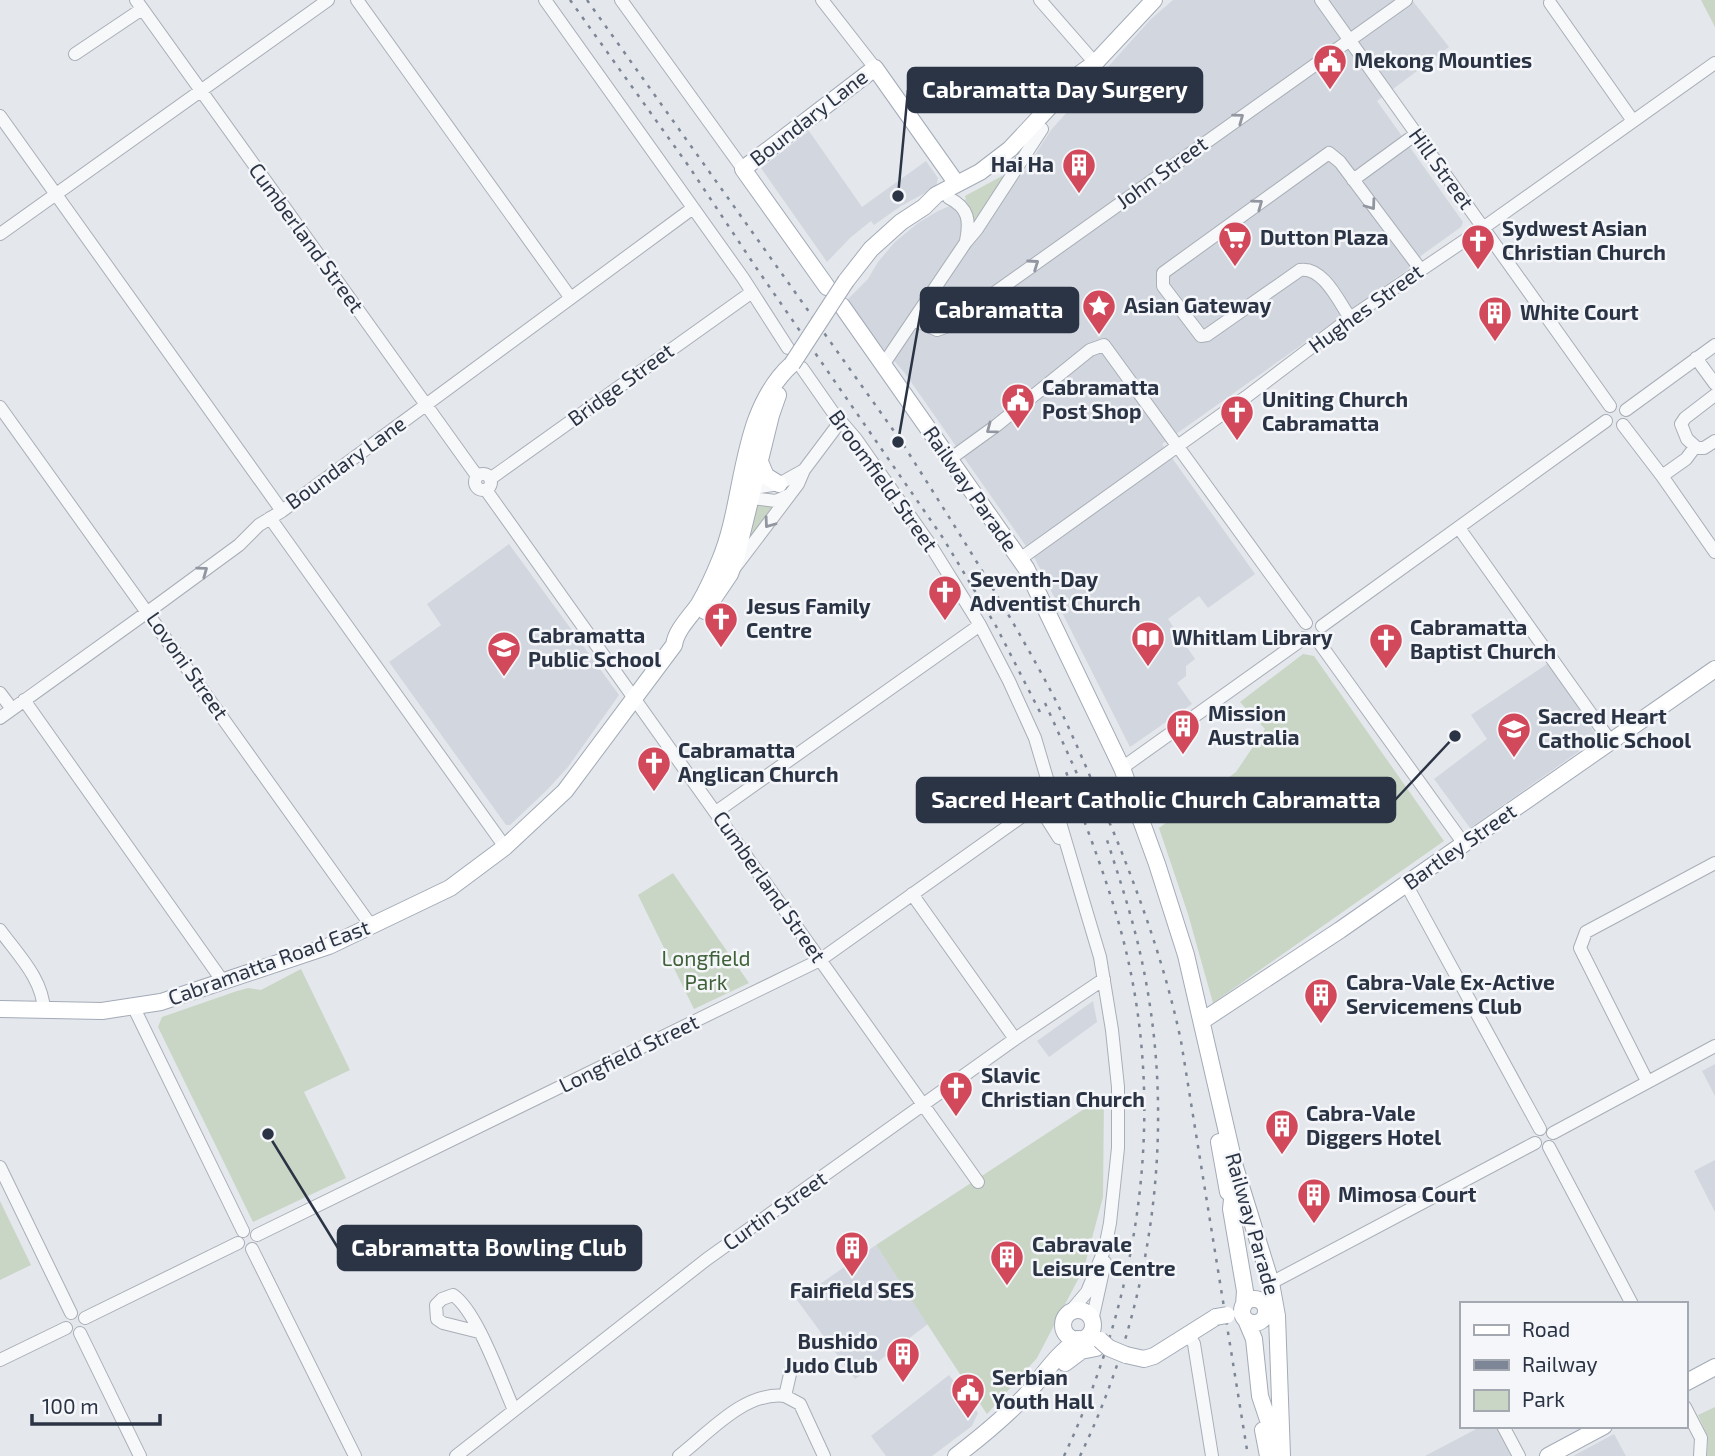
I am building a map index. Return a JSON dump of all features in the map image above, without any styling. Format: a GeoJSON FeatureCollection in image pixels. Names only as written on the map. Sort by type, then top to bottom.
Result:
{"type":"FeatureCollection","features":[{"type":"Feature","properties":{"kind":"main road"},"geometry":{"type":"LineString","coordinates":[[953,191],[1010,149],[1154,0]]}},
{"type":"Feature","properties":{"kind":"main road"},"geometry":{"type":"LineString","coordinates":[[953,191],[1007,164],[1088,77],[1095,63]]}},
{"type":"Feature","properties":{"kind":"main road","name":"Boundary Lane"},"geometry":{"type":"LineString","coordinates":[[743,169],[875,68]]}},
{"type":"Feature","properties":{"kind":"main road"},"geometry":{"type":"LineString","coordinates":[[875,68],[953,191]]}},
{"type":"Feature","properties":{"kind":"main road"},"geometry":{"type":"LineString","coordinates":[[743,169],[827,286]]}},
{"type":"Feature","properties":{"kind":"main road","name":"Cabramatta Road East"},"geometry":{"type":"LineString","coordinates":[[674,645],[683,642],[730,574],[756,423],[782,379],[846,281],[885,236],[936,195],[953,191]]}},
{"type":"Feature","properties":{"kind":"main road","name":"Railway Parade"},"geometry":{"type":"LineString","coordinates":[[842,306],[1020,559],[1046,607],[1122,768],[1186,955],[1235,1167],[1271,1283],[1277,1316],[1281,1456]]}},
{"type":"Feature","properties":{"kind":"main road","name":"Cabramatta Road East"},"geometry":{"type":"LineString","coordinates":[[0,1009],[102,1012],[134,1008],[224,983],[329,946],[372,927],[450,888],[505,847],[565,791],[674,645],[675,637],[708,588],[760,462],[782,379]]}},
{"type":"Feature","properties":{"kind":"main road"},"geometry":{"type":"LineString","coordinates":[[760,462],[766,475],[784,489]]}},
{"type":"Feature","properties":{"kind":"main road","name":"Bartley Street"},"geometry":{"type":"LineString","coordinates":[[1202,1021],[1406,884],[1715,669]]}},
{"type":"Feature","properties":{"kind":"main road","name":"Railway Parade"},"geometry":{"type":"LineString","coordinates":[[1215,1078],[1217,1125],[1231,1209]]}},
{"type":"Feature","properties":{"kind":"main road"},"geometry":{"type":"LineString","coordinates":[[1235,1167],[1231,1209],[1245,1294],[1244,1312],[1253,1336],[1270,1456]]}},
{"type":"Feature","properties":{"kind":"main road"},"geometry":{"type":"LineString","coordinates":[[1240,1266],[1249,1288],[1263,1309],[1254,1349]]}},
{"type":"Feature","properties":{"kind":"main road"},"geometry":{"type":"LineString","coordinates":[[1244,1312],[1256,1323],[1263,1309]]}},
{"type":"Feature","properties":{"kind":"main road"},"geometry":{"type":"LineString","coordinates":[[963,1454],[1028,1393],[1054,1359],[1061,1343],[1066,1319],[1076,1310],[1085,1312],[1107,1348]]}},
{"type":"Feature","properties":{"kind":"main road"},"geometry":{"type":"LineString","coordinates":[[1179,1342],[1190,1324],[1244,1312]]}},
{"type":"Feature","properties":{"kind":"main road"},"geometry":{"type":"LineString","coordinates":[[1066,1319],[1067,1335],[1107,1348],[1141,1353],[1179,1342],[1215,1317]]}},
{"type":"Feature","properties":{"kind":"main road"},"geometry":{"type":"LineString","coordinates":[[1054,1359],[1089,1334],[1092,1323]]}},
{"type":"Feature","properties":{"kind":"main road"},"geometry":{"type":"LineString","coordinates":[[993,1426],[1032,1398],[1071,1357],[1083,1350],[1107,1348]]}},
{"type":"Feature","properties":{"kind":"main road"},"geometry":{"type":"LineString","coordinates":[[1687,1381],[1715,1367]]}},
{"type":"Feature","properties":{"kind":"main road"},"geometry":{"type":"LineString","coordinates":[[1270,1456],[1279,1392]]}},
{"type":"Feature","properties":{"kind":"main road"},"geometry":{"type":"LineString","coordinates":[[1260,1396],[1281,1456]]}},
{"type":"Feature","properties":{"kind":"main road"},"geometry":{"type":"LineString","coordinates":[[1548,1456],[1600,1428]]}},
{"type":"Feature","properties":{"kind":"street"},"geometry":{"type":"LineString","coordinates":[[0,234],[328,0]]}},
{"type":"Feature","properties":{"kind":"street"},"geometry":{"type":"LineString","coordinates":[[357,0],[570,296]]}},
{"type":"Feature","properties":{"kind":"street","name":"Broomfield Street"},"geometry":{"type":"LineString","coordinates":[[545,0],[752,292],[794,360],[856,439],[929,543],[980,625],[1030,725],[1100,957],[1109,1002],[1118,1087],[1118,1148],[1107,1237]]}},
{"type":"Feature","properties":{"kind":"street"},"geometry":{"type":"LineString","coordinates":[[621,0],[743,169]]}},
{"type":"Feature","properties":{"kind":"street"},"geometry":{"type":"LineString","coordinates":[[822,0],[875,68]]}},
{"type":"Feature","properties":{"kind":"street"},"geometry":{"type":"LineString","coordinates":[[1040,0],[1095,63]]}},
{"type":"Feature","properties":{"kind":"street","name":"Hill Street"},"geometry":{"type":"LineString","coordinates":[[1321,0],[1611,406]]}},
{"type":"Feature","properties":{"kind":"street","name":"John Street"},"geometry":{"type":"LineString","coordinates":[[915,320],[937,330],[948,326],[1406,0]]}},
{"type":"Feature","properties":{"kind":"street"},"geometry":{"type":"LineString","coordinates":[[1550,3],[1633,121]]}},
{"type":"Feature","properties":{"kind":"street"},"geometry":{"type":"LineString","coordinates":[[75,54],[139,4]]}},
{"type":"Feature","properties":{"kind":"street","name":"Cumberland Street"},"geometry":{"type":"LineString","coordinates":[[139,4],[477,476],[484,474],[488,484],[635,699],[978,1182]]}},
{"type":"Feature","properties":{"kind":"street","name":"Hughes Street"},"geometry":{"type":"LineString","coordinates":[[1020,559],[1350,318],[1483,228],[1715,62]]}},
{"type":"Feature","properties":{"kind":"street"},"geometry":{"type":"LineString","coordinates":[[0,116],[282,511]]}},
{"type":"Feature","properties":{"kind":"street"},"geometry":{"type":"LineString","coordinates":[[883,365],[1042,129]]}},
{"type":"Feature","properties":{"kind":"street"},"geometry":{"type":"LineString","coordinates":[[1353,180],[1416,134]]}},
{"type":"Feature","properties":{"kind":"street"},"geometry":{"type":"LineString","coordinates":[[1350,318],[1325,281],[1310,270],[1300,270],[1205,336],[1198,334],[1163,286],[1163,273],[1329,153],[1340,162],[1421,270]]}},
{"type":"Feature","properties":{"kind":"street"},"geometry":{"type":"LineString","coordinates":[[953,191],[968,215],[966,242]]}},
{"type":"Feature","properties":{"kind":"street","name":"Boundary Lane"},"geometry":{"type":"LineString","coordinates":[[0,718],[239,545],[259,525],[282,511],[692,208]]}},
{"type":"Feature","properties":{"kind":"street","name":"Bridge Street"},"geometry":{"type":"LineString","coordinates":[[488,484],[752,292]]}},
{"type":"Feature","properties":{"kind":"street"},"geometry":{"type":"LineString","coordinates":[[950,459],[1090,350],[1104,345],[1306,623]]}},
{"type":"Feature","properties":{"kind":"street"},"geometry":{"type":"LineString","coordinates":[[1626,410],[1696,358],[1712,352]]}},
{"type":"Feature","properties":{"kind":"street"},"geometry":{"type":"LineString","coordinates":[[1696,358],[1715,384]]}},
{"type":"Feature","properties":{"kind":"street"},"geometry":{"type":"LineString","coordinates":[[1715,395],[1681,424],[1687,439],[1695,447],[1704,448],[1715,441]]}},
{"type":"Feature","properties":{"kind":"street"},"geometry":{"type":"LineString","coordinates":[[1606,421],[1606,411],[1617,404],[1626,410],[1628,416],[1623,425]]}},
{"type":"Feature","properties":{"kind":"street","name":"Lovoni Street"},"geometry":{"type":"LineString","coordinates":[[0,407],[372,927]]}},
{"type":"Feature","properties":{"kind":"street"},"geometry":{"type":"LineString","coordinates":[[1606,421],[1612,426],[1623,425]]}},
{"type":"Feature","properties":{"kind":"street"},"geometry":{"type":"LineString","coordinates":[[1322,626],[1606,421]]}},
{"type":"Feature","properties":{"kind":"street","name":"Cabramatta Road East"},"geometry":{"type":"LineString","coordinates":[[730,574],[784,489],[804,470],[840,422]]}},
{"type":"Feature","properties":{"kind":"street"},"geometry":{"type":"LineString","coordinates":[[1623,425],[1710,535],[1715,552]]}},
{"type":"Feature","properties":{"kind":"street"},"geometry":{"type":"LineString","coordinates":[[1662,476],[1686,459],[1695,447]]}},
{"type":"Feature","properties":{"kind":"street","name":"Cabramatta Road East"},"geometry":{"type":"LineString","coordinates":[[746,492],[784,489]]}},
{"type":"Feature","properties":{"kind":"street"},"geometry":{"type":"LineString","coordinates":[[270,518],[505,847]]}},
{"type":"Feature","properties":{"kind":"street"},"geometry":{"type":"LineString","coordinates":[[1459,528],[1612,742]]}},
{"type":"Feature","properties":{"kind":"street"},"geometry":{"type":"LineString","coordinates":[[1314,621],[1322,626],[1323,632],[1318,641],[1309,642],[1304,638],[1302,629],[1306,623],[1314,621]]}},
{"type":"Feature","properties":{"kind":"street"},"geometry":{"type":"LineString","coordinates":[[716,812],[980,625]]}},
{"type":"Feature","properties":{"kind":"street"},"geometry":{"type":"LineString","coordinates":[[1122,768],[1304,638]]}},
{"type":"Feature","properties":{"kind":"street"},"geometry":{"type":"LineString","coordinates":[[1318,641],[1464,844]]}},
{"type":"Feature","properties":{"kind":"street"},"geometry":{"type":"LineString","coordinates":[[0,693],[12,709]]}},
{"type":"Feature","properties":{"kind":"street"},"geometry":{"type":"LineString","coordinates":[[24,700],[224,983]]}},
{"type":"Feature","properties":{"kind":"street","name":"Longfield Street"},"geometry":{"type":"LineString","coordinates":[[257,1235],[820,960],[1052,795]]}},
{"type":"Feature","properties":{"kind":"street"},"geometry":{"type":"LineString","coordinates":[[1035,807],[1049,822],[1069,853]]}},
{"type":"Feature","properties":{"kind":"street"},"geometry":{"type":"LineString","coordinates":[[1647,1081],[1580,948],[1586,932],[1715,863]]}},
{"type":"Feature","properties":{"kind":"street"},"geometry":{"type":"LineString","coordinates":[[1406,884],[1540,1129]]}},
{"type":"Feature","properties":{"kind":"street"},"geometry":{"type":"LineString","coordinates":[[912,894],[1016,1039]]}},
{"type":"Feature","properties":{"kind":"street"},"geometry":{"type":"LineString","coordinates":[[0,930],[38,983],[44,998],[44,1011]]}},
{"type":"Feature","properties":{"kind":"street","name":"Curtin Street"},"geometry":{"type":"LineString","coordinates":[[456,1456],[707,1259],[1104,979]]}},
{"type":"Feature","properties":{"kind":"street"},"geometry":{"type":"LineString","coordinates":[[134,1008],[243,1231]]}},
{"type":"Feature","properties":{"kind":"street"},"geometry":{"type":"LineString","coordinates":[[1553,1133],[1715,1046]]}},
{"type":"Feature","properties":{"kind":"street"},"geometry":{"type":"LineString","coordinates":[[1546,1128],[1553,1133],[1555,1139],[1549,1147],[1541,1148],[1535,1143],[1534,1136],[1540,1129],[1546,1128]]}},
{"type":"Feature","properties":{"kind":"street"},"geometry":{"type":"LineString","coordinates":[[1271,1283],[1535,1143]]}},
{"type":"Feature","properties":{"kind":"street"},"geometry":{"type":"LineString","coordinates":[[1549,1147],[1631,1302]]}},
{"type":"Feature","properties":{"kind":"street"},"geometry":{"type":"LineString","coordinates":[[0,1167],[72,1313]]}},
{"type":"Feature","properties":{"kind":"street"},"geometry":{"type":"LineString","coordinates":[[251,1230],[257,1235],[257,1244],[252,1249],[243,1248],[238,1243],[238,1237],[243,1231],[251,1230]]}},
{"type":"Feature","properties":{"kind":"street"},"geometry":{"type":"LineString","coordinates":[[1066,1319],[1087,1292],[1101,1260],[1107,1237]]}},
{"type":"Feature","properties":{"kind":"street"},"geometry":{"type":"LineString","coordinates":[[1092,1323],[1102,1282],[1107,1237]]}},
{"type":"Feature","properties":{"kind":"street"},"geometry":{"type":"LineString","coordinates":[[85,1318],[238,1243]]}},
{"type":"Feature","properties":{"kind":"street"},"geometry":{"type":"LineString","coordinates":[[252,1249],[355,1456]]}},
{"type":"Feature","properties":{"kind":"street"},"geometry":{"type":"LineString","coordinates":[[72,1313],[85,1318]]}},
{"type":"Feature","properties":{"kind":"street"},"geometry":{"type":"LineString","coordinates":[[72,1313],[66,1319],[66,1328],[73,1334],[80,1333],[85,1328],[85,1318]]}},
{"type":"Feature","properties":{"kind":"street"},"geometry":{"type":"LineString","coordinates":[[0,1360],[66,1328]]}},
{"type":"Feature","properties":{"kind":"street"},"geometry":{"type":"LineString","coordinates":[[479,1332],[514,1410]]}},
{"type":"Feature","properties":{"kind":"street"},"geometry":{"type":"LineString","coordinates":[[80,1333],[140,1456]]}},
{"type":"Feature","properties":{"kind":"street"},"geometry":{"type":"LineString","coordinates":[[1179,1342],[1194,1344],[1212,1456]]}},
{"type":"Feature","properties":{"kind":"street"},"geometry":{"type":"LineString","coordinates":[[785,1396],[791,1370]]}},
{"type":"Feature","properties":{"kind":"street"},"geometry":{"type":"LineString","coordinates":[[679,1456],[696,1451],[743,1405],[774,1395],[785,1396],[800,1404],[824,1456]]}},
{"type":"Feature","properties":{"kind":"street"},"geometry":{"type":"LineString","coordinates":[[1687,1411],[1701,1438],[1700,1456]]}},
{"type":"Feature","properties":{"kind":"street"},"geometry":{"type":"LineString","coordinates":[[1504,1428],[1519,1456]]}},
{"type":"Feature","properties":{"kind":"shaded area"},"geometry":{"type":"Polygon","coordinates":[[[1173,0],[1412,0],[1449,47],[1377,101],[1463,222],[1461,227],[1422,255],[1407,270],[1162,444],[1255,574],[1208,608],[1199,596],[1168,619],[1195,659],[1186,666],[1186,676],[1177,683],[1192,704],[1130,747],[1035,559],[904,372],[879,344],[847,300],[868,279],[895,242],[918,223],[938,211],[1022,175],[1051,130],[1151,19],[1173,0]]]}},
{"type":"Feature","properties":{"kind":"shaded area"},"geometry":{"type":"Polygon","coordinates":[[[809,131],[862,207],[926,161],[938,178],[936,187],[874,225],[871,221],[827,262],[761,168],[809,131]]]}},
{"type":"Feature","properties":{"kind":"shaded area","name":"Cabramatta Public School"},"geometry":{"type":"Polygon","coordinates":[[[509,544],[619,695],[568,767],[510,825],[506,825],[389,662],[441,625],[427,604],[509,544]]]}},
{"type":"Feature","properties":{"kind":"shaded area","name":"Sacred Heart Catholic School"},"geometry":{"type":"Polygon","coordinates":[[[1550,662],[1598,738],[1470,828],[1434,779],[1487,739],[1471,715],[1550,662]]]}},
{"type":"Feature","properties":{"kind":"shaded area"},"geometry":{"type":"Polygon","coordinates":[[[1093,1001],[1097,1022],[1049,1057],[1037,1041],[1093,1001]]]}},
{"type":"Feature","properties":{"kind":"shaded area"},"geometry":{"type":"Polygon","coordinates":[[[1715,1064],[1715,1096],[1702,1071],[1715,1064]]]}},
{"type":"Feature","properties":{"kind":"shaded area"},"geometry":{"type":"Polygon","coordinates":[[[1715,1160],[1715,1212],[1694,1171],[1715,1160]]]}},
{"type":"Feature","properties":{"kind":"shaded area"},"geometry":{"type":"Polygon","coordinates":[[[876,1245],[928,1324],[855,1379],[797,1300],[876,1245]]]}},
{"type":"Feature","properties":{"kind":"shaded area"},"geometry":{"type":"Polygon","coordinates":[[[949,1375],[978,1413],[972,1426],[932,1456],[886,1456],[871,1436],[949,1375]]]}},
{"type":"Feature","properties":{"kind":"shaded area"},"geometry":{"type":"Polygon","coordinates":[[[1478,1428],[1498,1428],[1511,1456],[1425,1456],[1478,1428]]]}},
{"type":"Feature","properties":{"kind":"shaded area"},"geometry":{"type":"Polygon","coordinates":[[[1614,1434],[1626,1456],[1573,1456],[1614,1434]]]}},
{"type":"Feature","properties":{"kind":"green space"},"geometry":{"type":"Polygon","coordinates":[[[1701,0],[1715,0],[1715,27],[1701,0]]]}},
{"type":"Feature","properties":{"kind":"green space"},"geometry":{"type":"Polygon","coordinates":[[[1002,176],[1006,180],[974,224],[965,196],[1002,176]]]}},
{"type":"Feature","properties":{"kind":"green space"},"geometry":{"type":"Polygon","coordinates":[[[757,503],[776,506],[744,552],[757,503]]]}},
{"type":"Feature","properties":{"kind":"green space"},"geometry":{"type":"Polygon","coordinates":[[[1303,654],[1314,656],[1444,841],[1213,1003],[1188,914],[1159,828],[1236,772],[1265,729],[1240,702],[1303,654]]]}},
{"type":"Feature","properties":{"kind":"green space","name":"Longfield Park"},"geometry":{"type":"Polygon","coordinates":[[[673,873],[749,983],[694,1009],[638,895],[673,873]]]}},
{"type":"Feature","properties":{"kind":"green space"},"geometry":{"type":"Polygon","coordinates":[[[301,969],[350,1070],[304,1092],[346,1178],[253,1222],[158,1027],[162,1017],[248,988],[261,990],[301,969]]]}},
{"type":"Feature","properties":{"kind":"green space"},"geometry":{"type":"Polygon","coordinates":[[[1104,1096],[1103,1197],[1084,1268],[1037,1358],[987,1414],[876,1245],[1104,1096]]]}},
{"type":"Feature","properties":{"kind":"green space"},"geometry":{"type":"Polygon","coordinates":[[[0,1201],[31,1265],[0,1280],[0,1201]]]}},
{"type":"Feature","properties":{"kind":"green space"},"geometry":{"type":"Polygon","coordinates":[[[1715,1407],[1715,1456],[1707,1456],[1708,1437],[1698,1415],[1715,1407]]]}},
{"type":"Feature","properties":{"kind":"railway"},"geometry":{"type":"LineString","coordinates":[[570,0],[690,168],[943,538],[996,626],[1043,718]]}},
{"type":"Feature","properties":{"kind":"railway"},"geometry":{"type":"LineString","coordinates":[[587,0],[901,441],[1018,632],[1071,732],[1135,888],[1161,963],[1175,1015],[1248,1456]]}},
{"type":"Feature","properties":{"kind":"railway"},"geometry":{"type":"LineString","coordinates":[[1045,703],[1097,818]]}},
{"type":"Feature","properties":{"kind":"railway"},"geometry":{"type":"LineString","coordinates":[[1064,1456],[1112,1331],[1128,1266],[1139,1200],[1144,1134],[1143,1067],[1136,1001],[1122,935],[1103,872],[1065,769]]}},
{"type":"Feature","properties":{"kind":"railway"},"geometry":{"type":"LineString","coordinates":[[1080,1456],[1107,1394],[1128,1330],[1144,1265],[1154,1198],[1158,1132],[1156,1064],[1149,998],[1135,932],[1107,840]]}},
{"type":"Feature","properties":{"kind":"place","name":"Mekong Mounties"},"geometry":{"type":"Point","coordinates":[1330,91]}},
{"type":"Feature","properties":{"kind":"place","name":"Hai Ha"},"geometry":{"type":"Point","coordinates":[1079,195]}},
{"type":"Feature","properties":{"kind":"place","name":"Cabramatta Day Surgery"},"geometry":{"type":"Point","coordinates":[898,196]}},
{"type":"Feature","properties":{"kind":"place","name":"Dutton Plaza"},"geometry":{"type":"Point","coordinates":[1235,268]}},
{"type":"Feature","properties":{"kind":"place","name":"Sydwest Asian Christian Church"},"geometry":{"type":"Point","coordinates":[1478,271]}},
{"type":"Feature","properties":{"kind":"place","name":"Asian Gateway"},"geometry":{"type":"Point","coordinates":[1099,336]}},
{"type":"Feature","properties":{"kind":"place","name":"White Court"},"geometry":{"type":"Point","coordinates":[1495,343]}},
{"type":"Feature","properties":{"kind":"place","name":"Cabramatta Post Shop"},"geometry":{"type":"Point","coordinates":[1018,430]}},
{"type":"Feature","properties":{"kind":"place","name":"Cabramatta"},"geometry":{"type":"Point","coordinates":[898,442]}},
{"type":"Feature","properties":{"kind":"place","name":"Uniting Church Cabramatta"},"geometry":{"type":"Point","coordinates":[1237,442]}},
{"type":"Feature","properties":{"kind":"place","name":"Seventh-Day Adventist Church"},"geometry":{"type":"Point","coordinates":[945,622]}},
{"type":"Feature","properties":{"kind":"place","name":"Jesus Family Centre"},"geometry":{"type":"Point","coordinates":[721,649]}},
{"type":"Feature","properties":{"kind":"place","name":"Whitlam Library"},"geometry":{"type":"Point","coordinates":[1148,668]}},
{"type":"Feature","properties":{"kind":"place","name":"Cabramatta Baptist Church"},"geometry":{"type":"Point","coordinates":[1386,670]}},
{"type":"Feature","properties":{"kind":"place","name":"Cabramatta Public School"},"geometry":{"type":"Point","coordinates":[504,678]}},
{"type":"Feature","properties":{"kind":"place","name":"Sacred Heart Catholic Church Cabramatta"},"geometry":{"type":"Point","coordinates":[1455,736]}},
{"type":"Feature","properties":{"kind":"place","name":"Mission Australia"},"geometry":{"type":"Point","coordinates":[1183,756]}},
{"type":"Feature","properties":{"kind":"place","name":"Sacred Heart Catholic School"},"geometry":{"type":"Point","coordinates":[1514,759]}},
{"type":"Feature","properties":{"kind":"place","name":"Cabramatta Anglican Church"},"geometry":{"type":"Point","coordinates":[654,793]}},
{"type":"Feature","properties":{"kind":"place","name":"Cabra-Vale Ex-Active Servicemens Club"},"geometry":{"type":"Point","coordinates":[1321,1025]}},
{"type":"Feature","properties":{"kind":"place","name":"Slavic Christian Church"},"geometry":{"type":"Point","coordinates":[956,1118]}},
{"type":"Feature","properties":{"kind":"place","name":"Cabramatta Bowling Club"},"geometry":{"type":"Point","coordinates":[268,1134]}},
{"type":"Feature","properties":{"kind":"place","name":"Cabra-Vale Diggers Hotel"},"geometry":{"type":"Point","coordinates":[1282,1156]}},
{"type":"Feature","properties":{"kind":"place","name":"Mimosa Court"},"geometry":{"type":"Point","coordinates":[1314,1225]}},
{"type":"Feature","properties":{"kind":"place","name":"Fairfield SES"},"geometry":{"type":"Point","coordinates":[852,1278]}},
{"type":"Feature","properties":{"kind":"place","name":"Cabravale Leisure Centre"},"geometry":{"type":"Point","coordinates":[1007,1287]}},
{"type":"Feature","properties":{"kind":"place","name":"Bushido Judo Club"},"geometry":{"type":"Point","coordinates":[903,1384]}},
{"type":"Feature","properties":{"kind":"place","name":"Serbian Youth Hall"},"geometry":{"type":"Point","coordinates":[968,1420]}}]}
